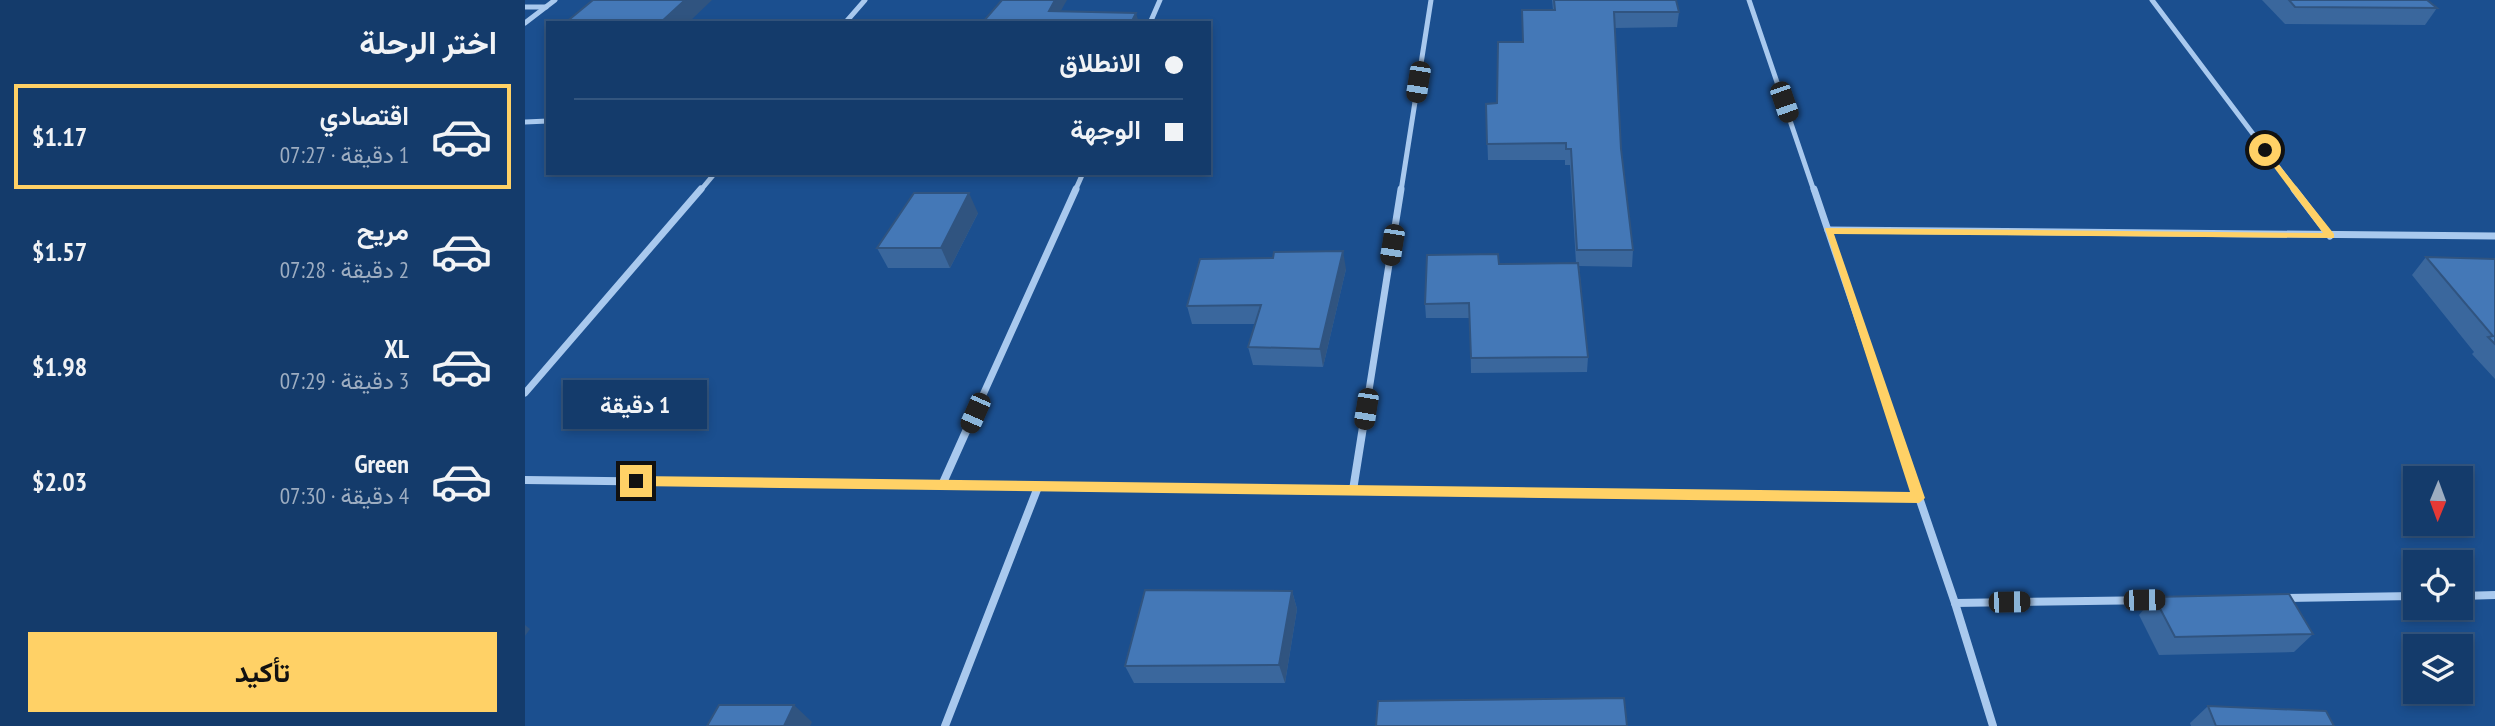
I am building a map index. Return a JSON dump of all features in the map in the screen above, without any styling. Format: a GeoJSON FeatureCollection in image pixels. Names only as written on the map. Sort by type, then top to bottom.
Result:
{"type":"FeatureCollection","features":[{"type":"Feature","properties":{"kind":"street"},"geometry":{"type":"LineString","coordinates":[[525,23],[555,0]]}},
{"type":"Feature","properties":{"kind":"street"},"geometry":{"type":"LineString","coordinates":[[847,21],[865,0]]}},
{"type":"Feature","properties":{"kind":"street"},"geometry":{"type":"LineString","coordinates":[[1151,21],[1160,0]]}},
{"type":"Feature","properties":{"kind":"street"},"geometry":{"type":"LineString","coordinates":[[1353,490],[1431,0]]}},
{"type":"Feature","properties":{"kind":"street"},"geometry":{"type":"LineString","coordinates":[[1749,0],[1955,603],[1993,726]]}},
{"type":"Feature","properties":{"kind":"street"},"geometry":{"type":"LineString","coordinates":[[2152,0],[2330,236]]}},
{"type":"Feature","properties":{"kind":"street"},"geometry":{"type":"LineString","coordinates":[[525,7],[546,7]]}},
{"type":"Feature","properties":{"kind":"street"},"geometry":{"type":"LineString","coordinates":[[525,122],[546,121]]}},
{"type":"Feature","properties":{"kind":"street"},"geometry":{"type":"LineString","coordinates":[[525,393],[713,175]]}},
{"type":"Feature","properties":{"kind":"street"},"geometry":{"type":"LineString","coordinates":[[942,485],[1082,175]]}},
{"type":"Feature","properties":{"kind":"street"},"geometry":{"type":"LineString","coordinates":[[1828,230],[2495,236]]}},
{"type":"Feature","properties":{"kind":"street"},"geometry":{"type":"LineString","coordinates":[[525,480],[1919,498]]}},
{"type":"Feature","properties":{"kind":"street"},"geometry":{"type":"LineString","coordinates":[[945,726],[1038,487]]}},
{"type":"Feature","properties":{"kind":"street"},"geometry":{"type":"LineString","coordinates":[[2473,596],[2495,595]]}},
{"type":"Feature","properties":{"kind":"street"},"geometry":{"type":"LineString","coordinates":[[2276,598],[2403,596]]}},
{"type":"Feature","properties":{"kind":"street"},"geometry":{"type":"LineString","coordinates":[[1955,603],[2164,600]]}},
{"type":"Feature","properties":{"kind":"building"},"geometry":{"type":"Polygon","coordinates":[[[593,0],[685,0],[662,21],[567,21],[593,0]]]}},
{"type":"Feature","properties":{"kind":"building"},"geometry":{"type":"Polygon","coordinates":[[[1002,0],[1055,0],[1049,11],[1136,13],[1132,21],[984,21],[1002,0]]]}},
{"type":"Feature","properties":{"kind":"building"},"geometry":{"type":"Polygon","coordinates":[[[1554,0],[1676,0],[1679,12],[1614,12],[1621,149],[1633,250],[1577,250],[1571,149],[1566,149],[1566,143],[1487,144],[1486,104],[1497,103],[1498,42],[1523,42],[1522,10],[1555,10],[1554,0]]]}},
{"type":"Feature","properties":{"kind":"building"},"geometry":{"type":"Polygon","coordinates":[[[2289,0],[2427,0],[2437,8],[2295,7],[2289,0]]]}},
{"type":"Feature","properties":{"kind":"building"},"geometry":{"type":"Polygon","coordinates":[[[914,193],[969,193],[941,248],[877,248],[914,193]]]}},
{"type":"Feature","properties":{"kind":"building"},"geometry":{"type":"Polygon","coordinates":[[[1343,251],[1320,349],[1248,347],[1261,305],[1187,306],[1200,259],[1273,258],[1274,252],[1343,251]]]}},
{"type":"Feature","properties":{"kind":"building"},"geometry":{"type":"Polygon","coordinates":[[[1498,254],[1499,264],[1578,263],[1588,357],[1471,358],[1469,303],[1425,304],[1427,255],[1498,254]]]}},
{"type":"Feature","properties":{"kind":"building"},"geometry":{"type":"Polygon","coordinates":[[[2426,257],[2495,259],[2495,344],[2488,337],[2493,336],[2426,257]]]}},
{"type":"Feature","properties":{"kind":"building"},"geometry":{"type":"Polygon","coordinates":[[[1145,590],[1292,591],[1279,665],[1125,666],[1145,590]]]}},
{"type":"Feature","properties":{"kind":"building"},"geometry":{"type":"Polygon","coordinates":[[[2289,594],[2313,634],[2175,637],[2154,597],[2289,594]]]}},
{"type":"Feature","properties":{"kind":"building"},"geometry":{"type":"Polygon","coordinates":[[[1624,698],[1627,726],[1376,726],[1378,701],[1624,698]]]}},
{"type":"Feature","properties":{"kind":"building"},"geometry":{"type":"Polygon","coordinates":[[[719,705],[794,705],[784,726],[707,726],[719,705]]]}},
{"type":"Feature","properties":{"kind":"building"},"geometry":{"type":"Polygon","coordinates":[[[2208,706],[2326,711],[2334,726],[2216,726],[2208,706]]]}},
{"type":"Feature","properties":{"kind":"route"},"geometry":{"type":"LineString","coordinates":[[636,481],[1919,498],[1828,230],[2330,236],[2265,150]]}}]}
